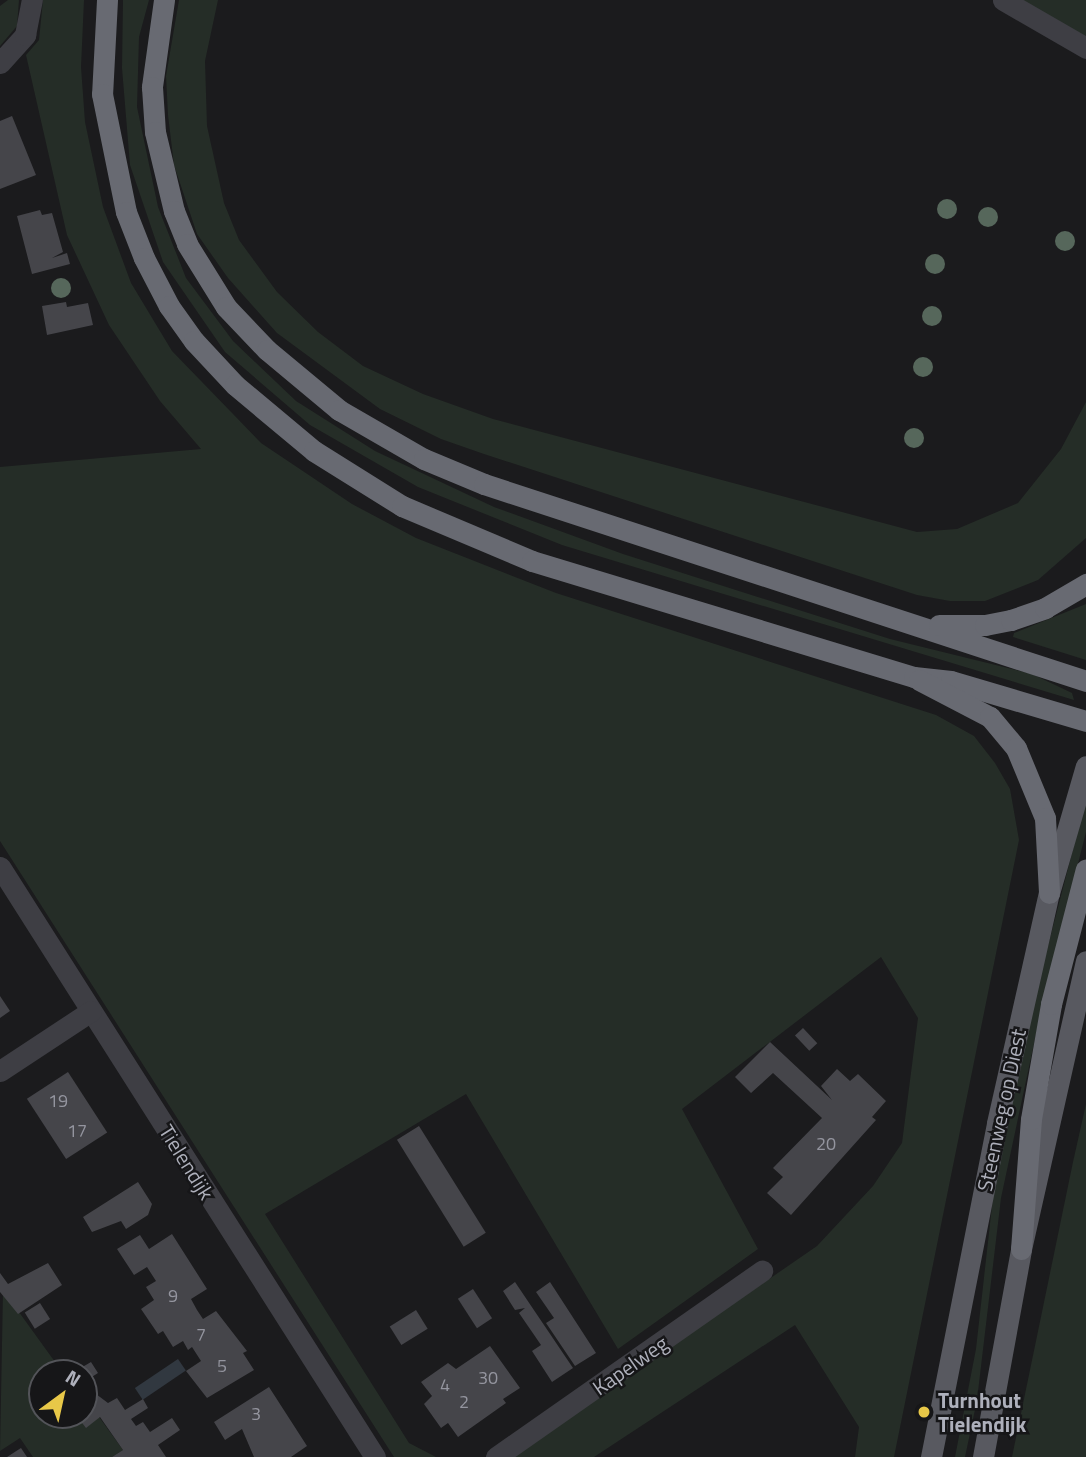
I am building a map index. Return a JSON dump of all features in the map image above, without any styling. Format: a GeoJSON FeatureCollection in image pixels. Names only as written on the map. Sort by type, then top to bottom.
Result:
{"type":"FeatureCollection","features":[{"type":"Feature","properties":{"kind":"highway"},"geometry":{"type":"LineString","coordinates":[[107,0],[102,94],[126,212],[144,258],[169,306],[194,341],[275,421],[402,506],[489,544],[915,677],[990,717],[1016,748],[1045,818],[1049,893]]}},
{"type":"Feature","properties":{"kind":"highway"},"geometry":{"type":"LineString","coordinates":[[164,0],[152,88],[155,132],[174,211],[202,272],[226,307],[302,381],[381,437],[484,484],[1086,681]]}},
{"type":"Feature","properties":{"kind":"highway"},"geometry":{"type":"LineString","coordinates":[[920,625],[985,625],[1011,620],[1086,584]]}},
{"type":"Feature","properties":{"kind":"highway"},"geometry":{"type":"LineString","coordinates":[[915,677],[951,681],[1086,721]]}},
{"type":"Feature","properties":{"kind":"highway"},"geometry":{"type":"LineString","coordinates":[[1021,1249],[1031,1119],[1051,1004],[1086,869]]}},
{"type":"Feature","properties":{"kind":"main road","name":"Steenweg op Diest"},"geometry":{"type":"LineString","coordinates":[[931,1457],[1049,893],[1086,766]]}},
{"type":"Feature","properties":{"kind":"main road"},"geometry":{"type":"LineString","coordinates":[[983,1457],[1021,1249],[1086,961]]}},
{"type":"Feature","properties":{"kind":"street"},"geometry":{"type":"LineString","coordinates":[[1003,0],[1086,48]]}},
{"type":"Feature","properties":{"kind":"street"},"geometry":{"type":"LineString","coordinates":[[0,63],[26,35],[32,2]]}},
{"type":"Feature","properties":{"kind":"street","name":"Tielendijk"},"geometry":{"type":"LineString","coordinates":[[0,867],[375,1457]]}},
{"type":"Feature","properties":{"kind":"street"},"geometry":{"type":"LineString","coordinates":[[0,1071],[91,1011]]}},
{"type":"Feature","properties":{"kind":"street","name":"Kapelweg"},"geometry":{"type":"LineString","coordinates":[[496,1457],[762,1271]]}},
{"type":"Feature","properties":{"kind":"shaded area"},"geometry":{"type":"Polygon","coordinates":[[[8,0],[19,0],[17,26],[0,46],[0,6],[8,0]]]}},
{"type":"Feature","properties":{"kind":"shaded area"},"geometry":{"type":"Polygon","coordinates":[[[43,0],[84,0],[81,67],[85,122],[103,207],[131,283],[172,351],[261,443],[352,504],[416,538],[556,593],[936,715],[974,736],[995,763],[1010,789],[1019,840],[894,1457],[855,1457],[859,1427],[795,1325],[594,1457],[511,1457],[817,1246],[873,1186],[902,1143],[918,1018],[881,957],[682,1109],[758,1249],[618,1349],[466,1094],[265,1214],[409,1443],[436,1457],[394,1457],[0,841],[0,467],[201,449],[160,401],[109,325],[67,235],[26,55],[39,40],[43,0]]]}},
{"type":"Feature","properties":{"kind":"shaded area"},"geometry":{"type":"Polygon","coordinates":[[[123,0],[149,0],[139,37],[137,107],[158,207],[186,278],[233,341],[296,401],[375,451],[494,507],[623,554],[890,639],[1032,674],[1072,693],[1074,700],[562,545],[418,487],[310,425],[225,352],[163,262],[130,165],[122,68],[123,0]]]}},
{"type":"Feature","properties":{"kind":"shaded area"},"geometry":{"type":"Polygon","coordinates":[[[179,0],[218,0],[205,61],[207,126],[224,203],[239,240],[277,292],[318,332],[363,366],[423,394],[493,419],[917,532],[957,529],[1018,503],[1061,449],[1086,402],[1086,538],[1038,580],[985,601],[950,601],[917,595],[484,454],[441,439],[380,409],[277,333],[228,278],[197,234],[174,165],[168,115],[166,76],[179,0]]]}},
{"type":"Feature","properties":{"kind":"shaded area"},"geometry":{"type":"Polygon","coordinates":[[[1016,0],[1086,0],[1086,39],[1016,0]]]}},
{"type":"Feature","properties":{"kind":"shaded area"},"geometry":{"type":"Polygon","coordinates":[[[1086,604],[1086,660],[1013,637],[1014,633],[1086,604]]]}},
{"type":"Feature","properties":{"kind":"shaded area"},"geometry":{"type":"Polygon","coordinates":[[[1086,799],[1086,832],[1042,1006],[1001,1198],[977,1400],[965,1457],[955,1457],[976,1349],[993,1197],[1033,1004],[1086,799]]]}},
{"type":"Feature","properties":{"kind":"shaded area"},"geometry":{"type":"Polygon","coordinates":[[[1086,1104],[1086,1457],[1012,1457],[1073,1162],[1086,1104]]]}},
{"type":"Feature","properties":{"kind":"shaded area"},"geometry":{"type":"Polygon","coordinates":[[[3,1290],[53,1359],[28,1359],[28,1429],[98,1429],[98,1416],[123,1450],[112,1457],[33,1457],[20,1438],[0,1451],[3,1290]]]}},
{"type":"Feature","properties":{"kind":"shaded area"},"geometry":{"type":"Polygon","coordinates":[[[178,1359],[186,1371],[143,1400],[135,1388],[178,1359]]]}},
{"type":"Feature","properties":{"kind":"building"},"geometry":{"type":"Polygon","coordinates":[[[12,116],[36,175],[0,189],[0,121],[12,116]]]}},
{"type":"Feature","properties":{"kind":"building"},"geometry":{"type":"Polygon","coordinates":[[[40,210],[42,215],[52,213],[63,252],[52,258],[67,253],[70,264],[32,274],[17,216],[40,210]]]}},
{"type":"Feature","properties":{"kind":"building"},"geometry":{"type":"Polygon","coordinates":[[[66,302],[67,307],[88,303],[93,325],[47,335],[42,306],[66,302]]]}},
{"type":"Feature","properties":{"kind":"building"},"geometry":{"type":"Polygon","coordinates":[[[0,996],[10,1011],[0,1018],[0,996]]]}},
{"type":"Feature","properties":{"kind":"building"},"geometry":{"type":"Polygon","coordinates":[[[803,1028],[817,1043],[809,1051],[795,1036],[803,1028]]]}},
{"type":"Feature","properties":{"kind":"building"},"geometry":{"type":"Polygon","coordinates":[[[770,1042],[832,1100],[821,1086],[837,1069],[850,1081],[858,1074],[886,1101],[872,1117],[876,1120],[791,1215],[767,1193],[783,1177],[773,1168],[822,1118],[773,1073],[751,1093],[735,1077],[770,1042]]]}},
{"type":"Feature","properties":{"kind":"building"},"geometry":{"type":"Polygon","coordinates":[[[68,1072],[107,1132],[66,1159],[27,1099],[68,1072]]]}},
{"type":"Feature","properties":{"kind":"building"},"geometry":{"type":"Polygon","coordinates":[[[419,1126],[486,1233],[464,1247],[397,1140],[419,1126]]]}},
{"type":"Feature","properties":{"kind":"building"},"geometry":{"type":"Polygon","coordinates":[[[138,1182],[152,1204],[148,1215],[126,1229],[121,1221],[92,1232],[83,1217],[138,1182]]]}},
{"type":"Feature","properties":{"kind":"building"},"geometry":{"type":"Polygon","coordinates":[[[172,1234],[207,1289],[191,1299],[197,1310],[203,1319],[216,1311],[247,1351],[243,1353],[254,1370],[207,1398],[186,1371],[201,1361],[192,1347],[188,1350],[183,1341],[173,1347],[163,1331],[158,1334],[141,1309],[154,1300],[146,1287],[156,1281],[147,1267],[134,1275],[117,1249],[140,1235],[149,1249],[172,1234]]]}},
{"type":"Feature","properties":{"kind":"building"},"geometry":{"type":"Polygon","coordinates":[[[48,1263],[62,1285],[18,1314],[0,1292],[0,1273],[8,1284],[48,1263]]]}},
{"type":"Feature","properties":{"kind":"building"},"geometry":{"type":"Polygon","coordinates":[[[515,1282],[573,1368],[552,1382],[532,1351],[541,1345],[519,1313],[525,1308],[515,1310],[503,1291],[515,1282]]]}},
{"type":"Feature","properties":{"kind":"building"},"geometry":{"type":"Polygon","coordinates":[[[550,1282],[596,1353],[575,1366],[546,1323],[554,1318],[536,1292],[550,1282]]]}},
{"type":"Feature","properties":{"kind":"building"},"geometry":{"type":"Polygon","coordinates":[[[473,1289],[492,1318],[477,1328],[458,1299],[473,1289]]]}},
{"type":"Feature","properties":{"kind":"building"},"geometry":{"type":"Polygon","coordinates":[[[40,1303],[50,1319],[35,1329],[25,1313],[40,1303]]]}},
{"type":"Feature","properties":{"kind":"building"},"geometry":{"type":"Polygon","coordinates":[[[416,1310],[428,1329],[401,1345],[390,1326],[416,1310]]]}},
{"type":"Feature","properties":{"kind":"building"},"geometry":{"type":"Polygon","coordinates":[[[490,1346],[520,1388],[503,1399],[506,1403],[458,1437],[448,1423],[441,1428],[424,1404],[432,1396],[421,1382],[448,1363],[456,1369],[490,1346]]]}},
{"type":"Feature","properties":{"kind":"building"},"geometry":{"type":"Polygon","coordinates":[[[269,1387],[307,1446],[291,1457],[254,1457],[242,1429],[225,1440],[214,1422],[269,1387]]]}},
{"type":"Feature","properties":{"kind":"building"},"geometry":{"type":"Polygon","coordinates":[[[98,1396],[108,1403],[117,1398],[125,1410],[143,1399],[148,1408],[131,1419],[136,1426],[143,1422],[150,1432],[172,1418],[180,1430],[158,1445],[166,1457],[112,1457],[123,1450],[100,1417],[98,1419],[98,1396]]]}},
{"type":"Feature","properties":{"kind":"building"},"geometry":{"type":"Polygon","coordinates":[[[21,1448],[27,1457],[7,1457],[21,1448]]]}},
{"type":"Feature","properties":{"kind":"place","name":"Turnhout Tielendijk"},"geometry":{"type":"Point","coordinates":[924,1412]}}]}
